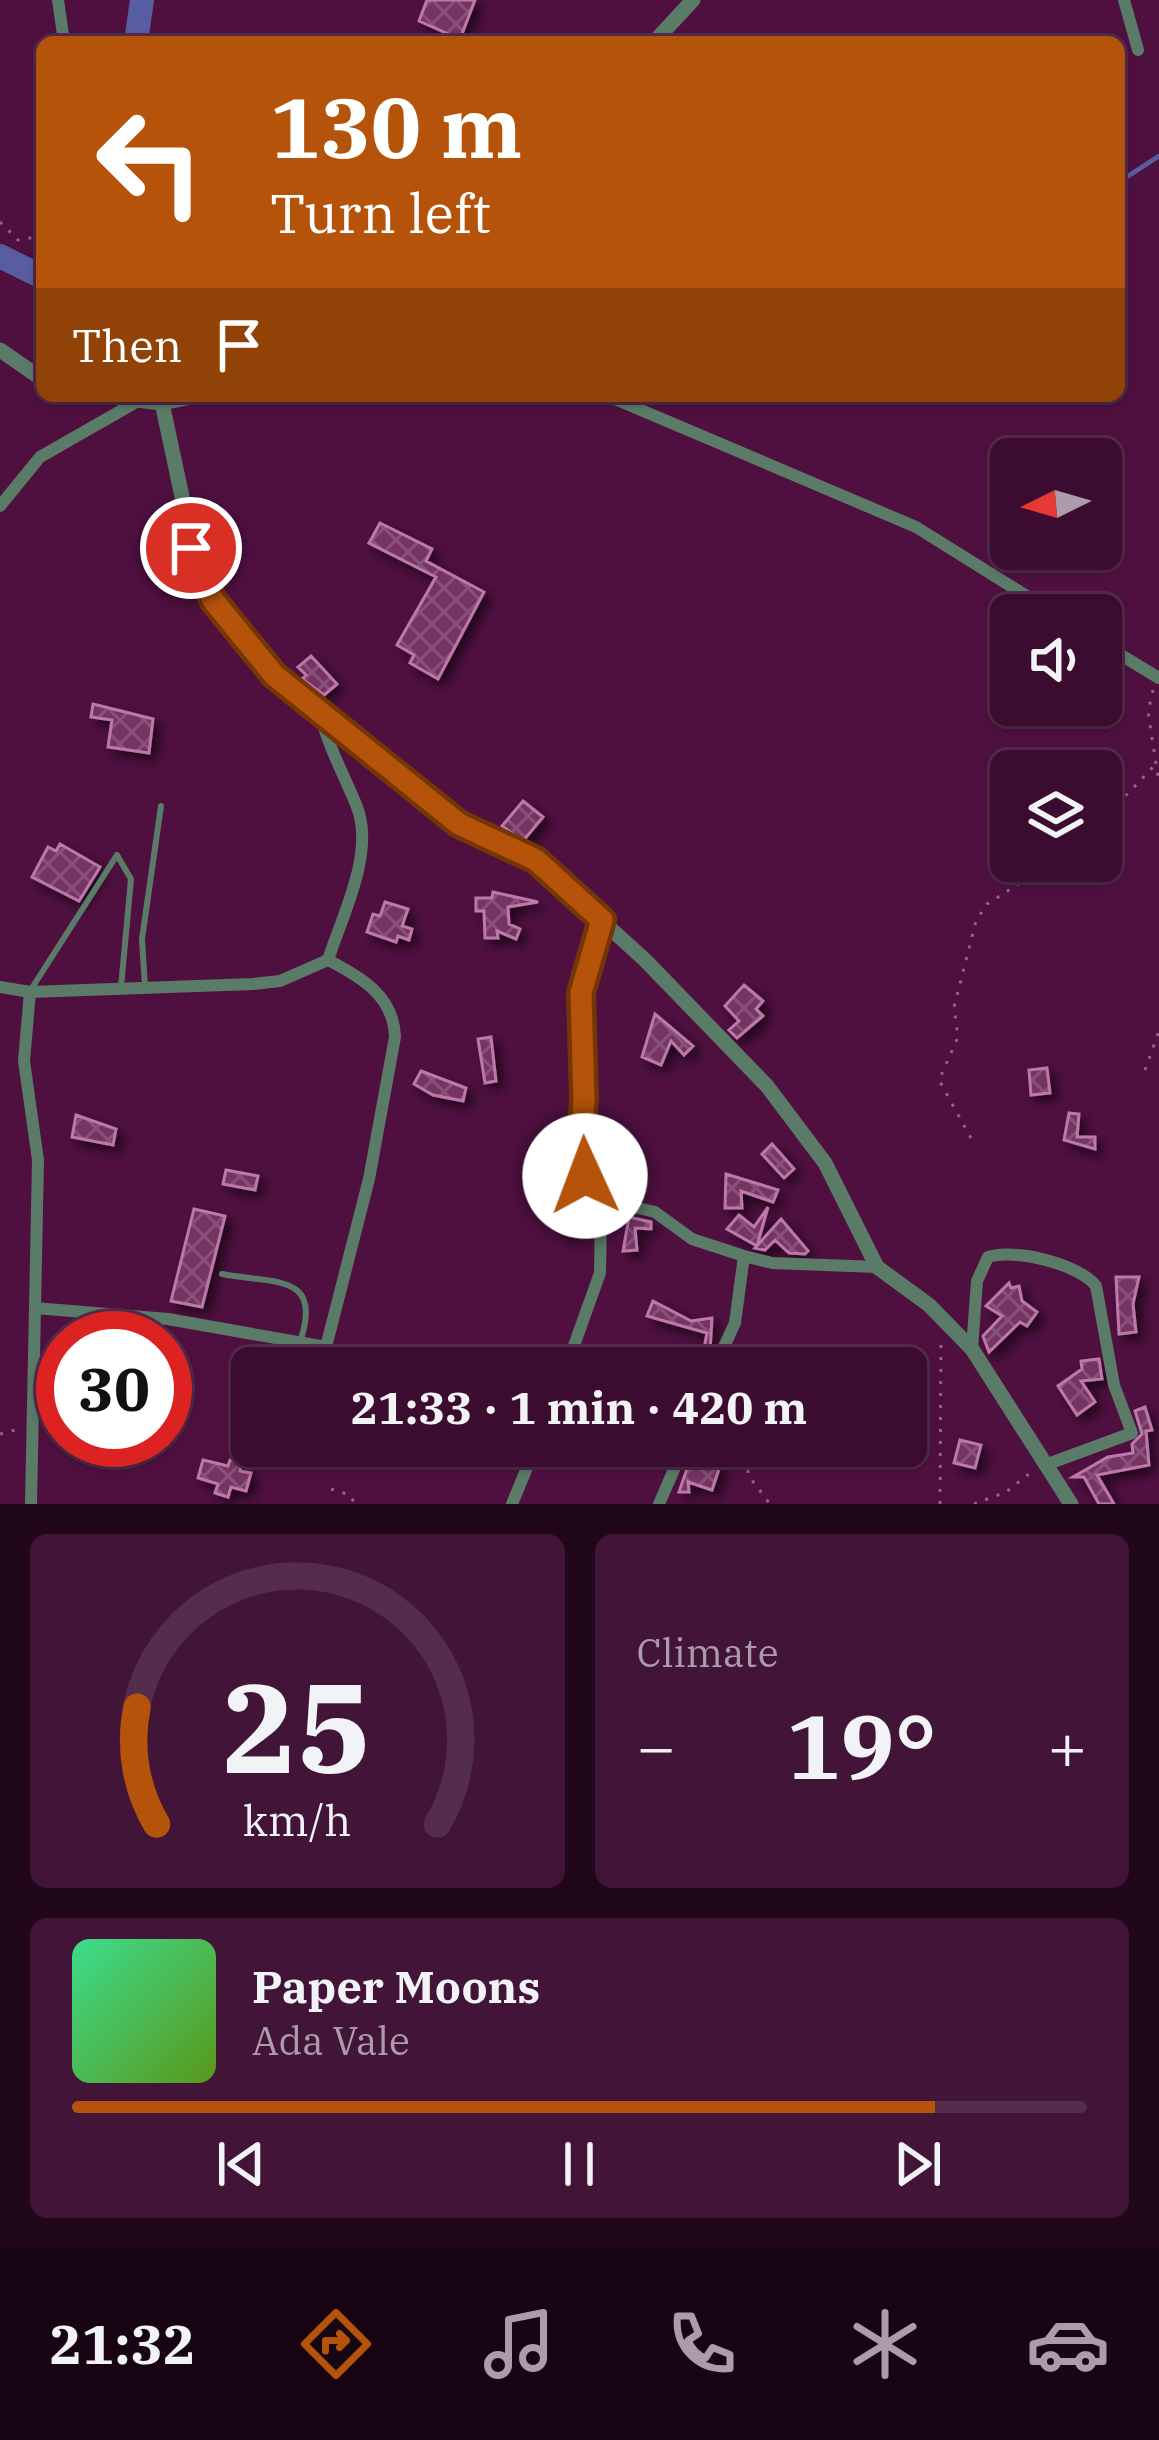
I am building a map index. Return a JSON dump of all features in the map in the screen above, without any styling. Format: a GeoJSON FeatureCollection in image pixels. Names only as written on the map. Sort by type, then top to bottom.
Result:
{"type":"FeatureCollection","features":[{"type":"Feature","properties":{"kind":"street"},"geometry":{"type":"LineString","coordinates":[[58,0],[63,36]]}},
{"type":"Feature","properties":{"kind":"street"},"geometry":{"type":"LineString","coordinates":[[660,36],[693,0]]}},
{"type":"Feature","properties":{"kind":"street"},"geometry":{"type":"LineString","coordinates":[[1124,0],[1138,50]]}},
{"type":"Feature","properties":{"kind":"street"},"geometry":{"type":"LineString","coordinates":[[0,350],[36,375]]}},
{"type":"Feature","properties":{"kind":"street"},"geometry":{"type":"LineString","coordinates":[[0,506],[40,458],[136,402]]}},
{"type":"Feature","properties":{"kind":"street"},"geometry":{"type":"LineString","coordinates":[[161,402],[199,576],[274,675],[459,824],[536,860],[602,920],[801,1127],[826,1163],[877,1268],[942,1318],[972,1349],[1071,1504]]}},
{"type":"Feature","properties":{"kind":"street"},"geometry":{"type":"LineString","coordinates":[[622,402],[916,527],[1023,594]]}},
{"type":"Feature","properties":{"kind":"street"},"geometry":{"type":"LineString","coordinates":[[1122,656],[1158,678]]}},
{"type":"Feature","properties":{"kind":"street"},"geometry":{"type":"LineString","coordinates":[[320,712],[332,757],[358,811],[362,838],[328,960]]}},
{"type":"Feature","properties":{"kind":"street"},"geometry":{"type":"LineString","coordinates":[[574,1347],[600,1273],[602,1225],[579,1160],[584,1101],[581,993],[602,920]]}},
{"type":"Feature","properties":{"kind":"street"},"geometry":{"type":"LineString","coordinates":[[0,987],[30,992],[120,991],[280,981],[328,960]]}},
{"type":"Feature","properties":{"kind":"street"},"geometry":{"type":"LineString","coordinates":[[35,1308],[168,1319],[326,1347],[374,1158],[395,1037],[394,1019],[373,988],[328,960]]}},
{"type":"Feature","properties":{"kind":"street"},"geometry":{"type":"LineString","coordinates":[[29,1503],[38,1160],[23,1035],[30,992]]}},
{"type":"Feature","properties":{"kind":"street"},"geometry":{"type":"LineString","coordinates":[[596,1198],[656,1212],[692,1239],[744,1256],[877,1268]]}},
{"type":"Feature","properties":{"kind":"street"},"geometry":{"type":"LineString","coordinates":[[972,1349],[977,1281],[988,1257],[1010,1255],[1069,1267],[1085,1273],[1096,1286],[1114,1384],[1132,1432],[1048,1463]]}},
{"type":"Feature","properties":{"kind":"street"},"geometry":{"type":"LineString","coordinates":[[724,1347],[735,1323],[744,1256]]}},
{"type":"Feature","properties":{"kind":"street"},"geometry":{"type":"LineString","coordinates":[[512,1504],[527,1467]]}},
{"type":"Feature","properties":{"kind":"street"},"geometry":{"type":"LineString","coordinates":[[658,1504],[675,1467]]}},
{"type":"Feature","properties":{"kind":"lane"},"geometry":{"type":"LineString","coordinates":[[145,990],[142,939],[161,806]]}},
{"type":"Feature","properties":{"kind":"lane"},"geometry":{"type":"LineString","coordinates":[[30,992],[117,855],[131,879],[120,991]]}},
{"type":"Feature","properties":{"kind":"lane"},"geometry":{"type":"LineString","coordinates":[[222,1274],[293,1287],[307,1297],[310,1310],[300,1342]]}},
{"type":"Feature","properties":{"kind":"path"},"geometry":{"type":"LineString","coordinates":[[0,222],[18,240],[36,237]]}},
{"type":"Feature","properties":{"kind":"path"},"geometry":{"type":"LineString","coordinates":[[1158,678],[1148,712],[1159,783]]}},
{"type":"Feature","properties":{"kind":"path"},"geometry":{"type":"LineString","coordinates":[[1122,799],[1155,764]]}},
{"type":"Feature","properties":{"kind":"path"},"geometry":{"type":"LineString","coordinates":[[971,1138],[939,1080],[958,1037],[954,1007],[969,943],[987,904],[1022,882]]}},
{"type":"Feature","properties":{"kind":"path"},"geometry":{"type":"LineString","coordinates":[[1145,1070],[1159,1031]]}},
{"type":"Feature","properties":{"kind":"path"},"geometry":{"type":"LineString","coordinates":[[940,1504],[942,1318]]}},
{"type":"Feature","properties":{"kind":"path"},"geometry":{"type":"LineString","coordinates":[[0,1434],[32,1425]]}},
{"type":"Feature","properties":{"kind":"path"},"geometry":{"type":"LineString","coordinates":[[974,1504],[1006,1492],[1048,1463]]}},
{"type":"Feature","properties":{"kind":"path"},"geometry":{"type":"LineString","coordinates":[[748,1467],[748,1475],[770,1504]]}},
{"type":"Feature","properties":{"kind":"path"},"geometry":{"type":"LineString","coordinates":[[331,1490],[350,1495],[356,1504]]}},
{"type":"Feature","properties":{"kind":"building"},"geometry":{"type":"Polygon","coordinates":[[[427,0],[475,0],[461,36],[419,21],[427,0]]]}},
{"type":"Feature","properties":{"kind":"building"},"geometry":{"type":"Polygon","coordinates":[[[380,523],[432,549],[426,561],[484,592],[438,679],[410,663],[414,655],[397,645],[436,577],[369,543],[380,523]]]}},
{"type":"Feature","properties":{"kind":"building"},"geometry":{"type":"Polygon","coordinates":[[[311,656],[337,684],[324,695],[302,679],[306,675],[298,667],[311,656]]]}},
{"type":"Feature","properties":{"kind":"building"},"geometry":{"type":"Polygon","coordinates":[[[93,704],[153,719],[149,753],[108,747],[112,720],[91,717],[93,704]]]}},
{"type":"Feature","properties":{"kind":"building"},"geometry":{"type":"Polygon","coordinates":[[[523,801],[543,817],[523,841],[502,826],[523,801]]]}},
{"type":"Feature","properties":{"kind":"building"},"geometry":{"type":"Polygon","coordinates":[[[60,844],[100,867],[79,901],[32,877],[48,847],[56,851],[60,844]]]}},
{"type":"Feature","properties":{"kind":"building"},"geometry":{"type":"Polygon","coordinates":[[[493,892],[538,902],[508,907],[509,924],[520,929],[516,939],[497,931],[498,938],[485,938],[484,911],[476,911],[476,898],[492,898],[493,892]]]}},
{"type":"Feature","properties":{"kind":"building"},"geometry":{"type":"Polygon","coordinates":[[[385,902],[408,909],[402,926],[412,929],[409,940],[398,936],[396,942],[367,932],[373,914],[380,916],[385,902]]]}},
{"type":"Feature","properties":{"kind":"building"},"geometry":{"type":"Polygon","coordinates":[[[744,985],[763,1001],[756,1009],[763,1016],[737,1038],[729,1030],[739,1021],[725,1006],[744,985]]]}},
{"type":"Feature","properties":{"kind":"building"},"geometry":{"type":"Polygon","coordinates":[[[655,1014],[693,1046],[684,1055],[671,1041],[661,1065],[642,1057],[655,1014]]]}},
{"type":"Feature","properties":{"kind":"building"},"geometry":{"type":"Polygon","coordinates":[[[491,1037],[496,1081],[485,1083],[478,1039],[491,1037]]]}},
{"type":"Feature","properties":{"kind":"building"},"geometry":{"type":"Polygon","coordinates":[[[1047,1068],[1050,1093],[1031,1095],[1029,1070],[1047,1068]]]}},
{"type":"Feature","properties":{"kind":"building"},"geometry":{"type":"Polygon","coordinates":[[[421,1071],[466,1088],[463,1101],[433,1095],[414,1084],[421,1071]]]}},
{"type":"Feature","properties":{"kind":"building"},"geometry":{"type":"Polygon","coordinates":[[[1069,1113],[1079,1114],[1077,1137],[1095,1137],[1095,1149],[1064,1140],[1069,1113]]]}},
{"type":"Feature","properties":{"kind":"building"},"geometry":{"type":"Polygon","coordinates":[[[76,1115],[116,1129],[113,1145],[72,1137],[76,1115]]]}},
{"type":"Feature","properties":{"kind":"building"},"geometry":{"type":"Polygon","coordinates":[[[772,1144],[794,1169],[784,1178],[762,1154],[772,1144]]]}},
{"type":"Feature","properties":{"kind":"building"},"geometry":{"type":"Polygon","coordinates":[[[226,1170],[258,1176],[255,1190],[223,1184],[226,1170]]]}},
{"type":"Feature","properties":{"kind":"building"},"geometry":{"type":"Polygon","coordinates":[[[726,1174],[778,1190],[773,1202],[741,1191],[742,1208],[725,1208],[726,1174]]]}},
{"type":"Feature","properties":{"kind":"building"},"geometry":{"type":"Polygon","coordinates":[[[575,1178],[590,1216],[581,1219],[571,1235],[559,1228],[573,1205],[562,1186],[575,1178]]]}},
{"type":"Feature","properties":{"kind":"building"},"geometry":{"type":"Polygon","coordinates":[[[768,1207],[757,1246],[727,1229],[739,1215],[754,1227],[768,1207]]]}},
{"type":"Feature","properties":{"kind":"building"},"geometry":{"type":"Polygon","coordinates":[[[194,1209],[225,1216],[202,1307],[171,1301],[194,1209]]]}},
{"type":"Feature","properties":{"kind":"building"},"geometry":{"type":"Polygon","coordinates":[[[629,1217],[651,1222],[651,1229],[635,1228],[637,1250],[623,1251],[629,1217]]]}},
{"type":"Feature","properties":{"kind":"building"},"geometry":{"type":"Polygon","coordinates":[[[781,1219],[808,1251],[805,1254],[789,1253],[775,1240],[765,1250],[755,1248],[781,1219]]]}},
{"type":"Feature","properties":{"kind":"building"},"geometry":{"type":"Polygon","coordinates":[[[1116,1277],[1139,1277],[1133,1304],[1136,1332],[1119,1334],[1116,1277]]]}},
{"type":"Feature","properties":{"kind":"building"},"geometry":{"type":"Polygon","coordinates":[[[1009,1283],[1011,1288],[1019,1286],[1022,1301],[1037,1312],[1027,1326],[1020,1322],[989,1352],[983,1336],[1002,1316],[986,1306],[1009,1283]]]}},
{"type":"Feature","properties":{"kind":"building"},"geometry":{"type":"Polygon","coordinates":[[[653,1301],[691,1321],[712,1318],[710,1347],[704,1347],[707,1333],[647,1316],[653,1301]]]}},
{"type":"Feature","properties":{"kind":"building"},"geometry":{"type":"Polygon","coordinates":[[[1099,1359],[1102,1379],[1081,1381],[1095,1402],[1077,1415],[1058,1386],[1082,1369],[1081,1361],[1099,1359]]]}},
{"type":"Feature","properties":{"kind":"building"},"geometry":{"type":"Polygon","coordinates":[[[1145,1407],[1152,1430],[1146,1431],[1149,1465],[1097,1475],[1114,1504],[1099,1504],[1084,1477],[1073,1477],[1108,1457],[1133,1453],[1132,1444],[1142,1434],[1135,1411],[1145,1407]]]}},
{"type":"Feature","properties":{"kind":"building"},"geometry":{"type":"Polygon","coordinates":[[[960,1440],[981,1445],[975,1468],[954,1463],[960,1440]]]}},
{"type":"Feature","properties":{"kind":"building"},"geometry":{"type":"Polygon","coordinates":[[[203,1460],[228,1466],[231,1460],[231,1467],[251,1473],[246,1491],[231,1487],[228,1497],[215,1493],[218,1484],[198,1478],[203,1460]]]}},
{"type":"Feature","properties":{"kind":"building"},"geometry":{"type":"Polygon","coordinates":[[[688,1467],[720,1467],[712,1490],[688,1482],[689,1492],[679,1492],[688,1467]]]}},
{"type":"Feature","properties":{"kind":"waterway"},"geometry":{"type":"LineString","coordinates":[[137,36],[142,0]]}},
{"type":"Feature","properties":{"kind":"waterway"},"geometry":{"type":"LineString","coordinates":[[1125,178],[1159,156]]}},
{"type":"Feature","properties":{"kind":"waterway"},"geometry":{"type":"LineString","coordinates":[[0,256],[36,274]]}},
{"type":"Feature","properties":{"kind":"route"},"geometry":{"type":"LineString","coordinates":[[191,548],[213,600],[274,675],[459,824],[536,860],[602,920],[581,993],[584,1101],[579,1160],[585,1176]]}}]}
